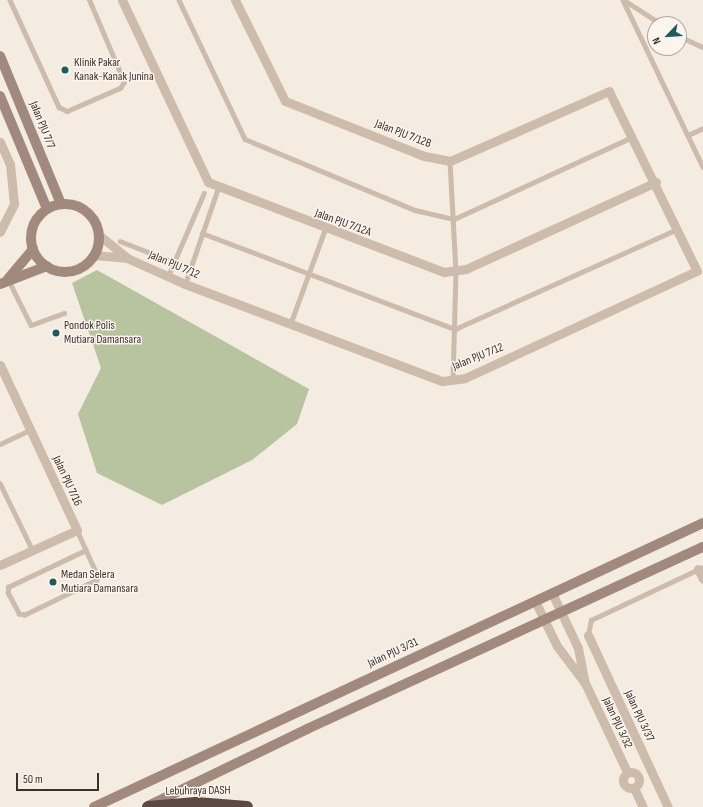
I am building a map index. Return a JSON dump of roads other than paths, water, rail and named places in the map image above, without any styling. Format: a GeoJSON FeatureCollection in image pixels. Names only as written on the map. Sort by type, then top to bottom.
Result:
{"type":"FeatureCollection","features":[{"type":"Feature","properties":{"kind":"highway","name":"Lebuhraya DASH"},"geometry":{"type":"LineString","coordinates":[[147,807],[196,803],[247,807]]}},
{"type":"Feature","properties":{"kind":"street","name":"Jalan PJU 7/12A"},"geometry":{"type":"LineString","coordinates":[[122,0],[203,175],[218,188],[444,272],[456,272]]}},
{"type":"Feature","properties":{"kind":"street","name":"Jalan PJU 7/12B"},"geometry":{"type":"LineString","coordinates":[[235,0],[285,101],[424,156],[450,161]]}},
{"type":"Feature","properties":{"kind":"street","name":"Jalan PJU 7/7"},"geometry":{"type":"LineString","coordinates":[[0,56],[61,204]]}},
{"type":"Feature","properties":{"kind":"street"},"geometry":{"type":"LineString","coordinates":[[450,161],[602,92],[614,95],[656,182],[456,272]]}},
{"type":"Feature","properties":{"kind":"street"},"geometry":{"type":"LineString","coordinates":[[0,96],[47,208]]}},
{"type":"Feature","properties":{"kind":"street"},"geometry":{"type":"LineString","coordinates":[[0,142],[10,164],[14,204],[0,232]]}},
{"type":"Feature","properties":{"kind":"street","name":"Jalan PJU 7/12"},"geometry":{"type":"LineString","coordinates":[[98,235],[127,258],[185,284],[291,322],[442,381],[453,381],[691,276],[697,271],[679,229],[656,182]]}},
{"type":"Feature","properties":{"kind":"street"},"geometry":{"type":"LineString","coordinates":[[61,204],[86,212],[98,235],[94,256],[78,269],[67,272],[47,266],[33,249],[33,226],[47,208],[61,204]]}},
{"type":"Feature","properties":{"kind":"street"},"geometry":{"type":"LineString","coordinates":[[4,282],[33,249]]}},
{"type":"Feature","properties":{"kind":"street","name":"Jalan PJU 7/12"},"geometry":{"type":"LineString","coordinates":[[94,256],[127,258]]}},
{"type":"Feature","properties":{"kind":"street"},"geometry":{"type":"LineString","coordinates":[[4,282],[47,266]]}},
{"type":"Feature","properties":{"kind":"street","name":"Jalan PJU 7/16"},"geometry":{"type":"LineString","coordinates":[[0,364],[77,530]]}},
{"type":"Feature","properties":{"kind":"street","name":"Jalan PJU 3/31"},"geometry":{"type":"LineString","coordinates":[[94,807],[703,523]]}},
{"type":"Feature","properties":{"kind":"street"},"geometry":{"type":"LineString","coordinates":[[0,565],[77,530]]}},
{"type":"Feature","properties":{"kind":"street"},"geometry":{"type":"LineString","coordinates":[[147,807],[561,611],[703,547]]}},
{"type":"Feature","properties":{"kind":"street"},"geometry":{"type":"LineString","coordinates":[[701,568],[703,579]]}},
{"type":"Feature","properties":{"kind":"street","name":"Jalan PJU 3/32"},"geometry":{"type":"LineString","coordinates":[[552,593],[578,648],[585,683],[627,772],[623,782],[634,788],[643,807]]}},
{"type":"Feature","properties":{"kind":"street","name":"Jalan PJU 3/32"},"geometry":{"type":"LineString","coordinates":[[535,601],[572,669],[585,683]]}},
{"type":"Feature","properties":{"kind":"street","name":"Jalan PJU 3/37"},"geometry":{"type":"LineString","coordinates":[[588,635],[668,807]]}},
{"type":"Feature","properties":{"kind":"lane"},"geometry":{"type":"LineString","coordinates":[[10,0],[59,107],[67,111],[120,88],[124,82],[89,0]]}},
{"type":"Feature","properties":{"kind":"lane"},"geometry":{"type":"LineString","coordinates":[[179,0],[240,131],[250,144],[414,210],[454,219],[634,137]]}},
{"type":"Feature","properties":{"kind":"lane"},"geometry":{"type":"LineString","coordinates":[[624,0],[649,16]]}},
{"type":"Feature","properties":{"kind":"lane"},"geometry":{"type":"LineString","coordinates":[[624,0],[703,167]]}},
{"type":"Feature","properties":{"kind":"lane"},"geometry":{"type":"LineString","coordinates":[[687,40],[703,47]]}},
{"type":"Feature","properties":{"kind":"lane"},"geometry":{"type":"LineString","coordinates":[[688,135],[703,128]]}},
{"type":"Feature","properties":{"kind":"lane"},"geometry":{"type":"LineString","coordinates":[[450,161],[456,272],[453,381]]}},
{"type":"Feature","properties":{"kind":"lane"},"geometry":{"type":"LineString","coordinates":[[185,284],[218,188]]}},
{"type":"Feature","properties":{"kind":"lane"},"geometry":{"type":"LineString","coordinates":[[168,276],[204,194]]}},
{"type":"Feature","properties":{"kind":"lane"},"geometry":{"type":"LineString","coordinates":[[291,322],[326,229]]}},
{"type":"Feature","properties":{"kind":"lane"},"geometry":{"type":"LineString","coordinates":[[202,233],[310,272],[455,329],[679,229]]}},
{"type":"Feature","properties":{"kind":"lane"},"geometry":{"type":"LineString","coordinates":[[120,241],[174,262]]}},
{"type":"Feature","properties":{"kind":"lane"},"geometry":{"type":"LineString","coordinates":[[4,282],[32,325],[64,313]]}},
{"type":"Feature","properties":{"kind":"lane"},"geometry":{"type":"LineString","coordinates":[[0,444],[30,430]]}},
{"type":"Feature","properties":{"kind":"lane"},"geometry":{"type":"LineString","coordinates":[[0,483],[33,551]]}},
{"type":"Feature","properties":{"kind":"lane"},"geometry":{"type":"LineString","coordinates":[[77,530],[86,550],[97,580],[26,615],[19,614],[8,594],[8,587],[86,550]]}},
{"type":"Feature","properties":{"kind":"lane"},"geometry":{"type":"LineString","coordinates":[[588,635],[591,620],[701,568]]}},
{"type":"Feature","properties":{"kind":"place","name":"Klinik Pakar Kanak-Kanak Junina"},"geometry":{"type":"Point","coordinates":[65,70]}},
{"type":"Feature","properties":{"kind":"place","name":"Pondok Polis Mutiara Damansara"},"geometry":{"type":"Point","coordinates":[56,333]}},
{"type":"Feature","properties":{"kind":"place","name":"Medan Selera Mutiara Damansara"},"geometry":{"type":"Point","coordinates":[53,582]}}]}
